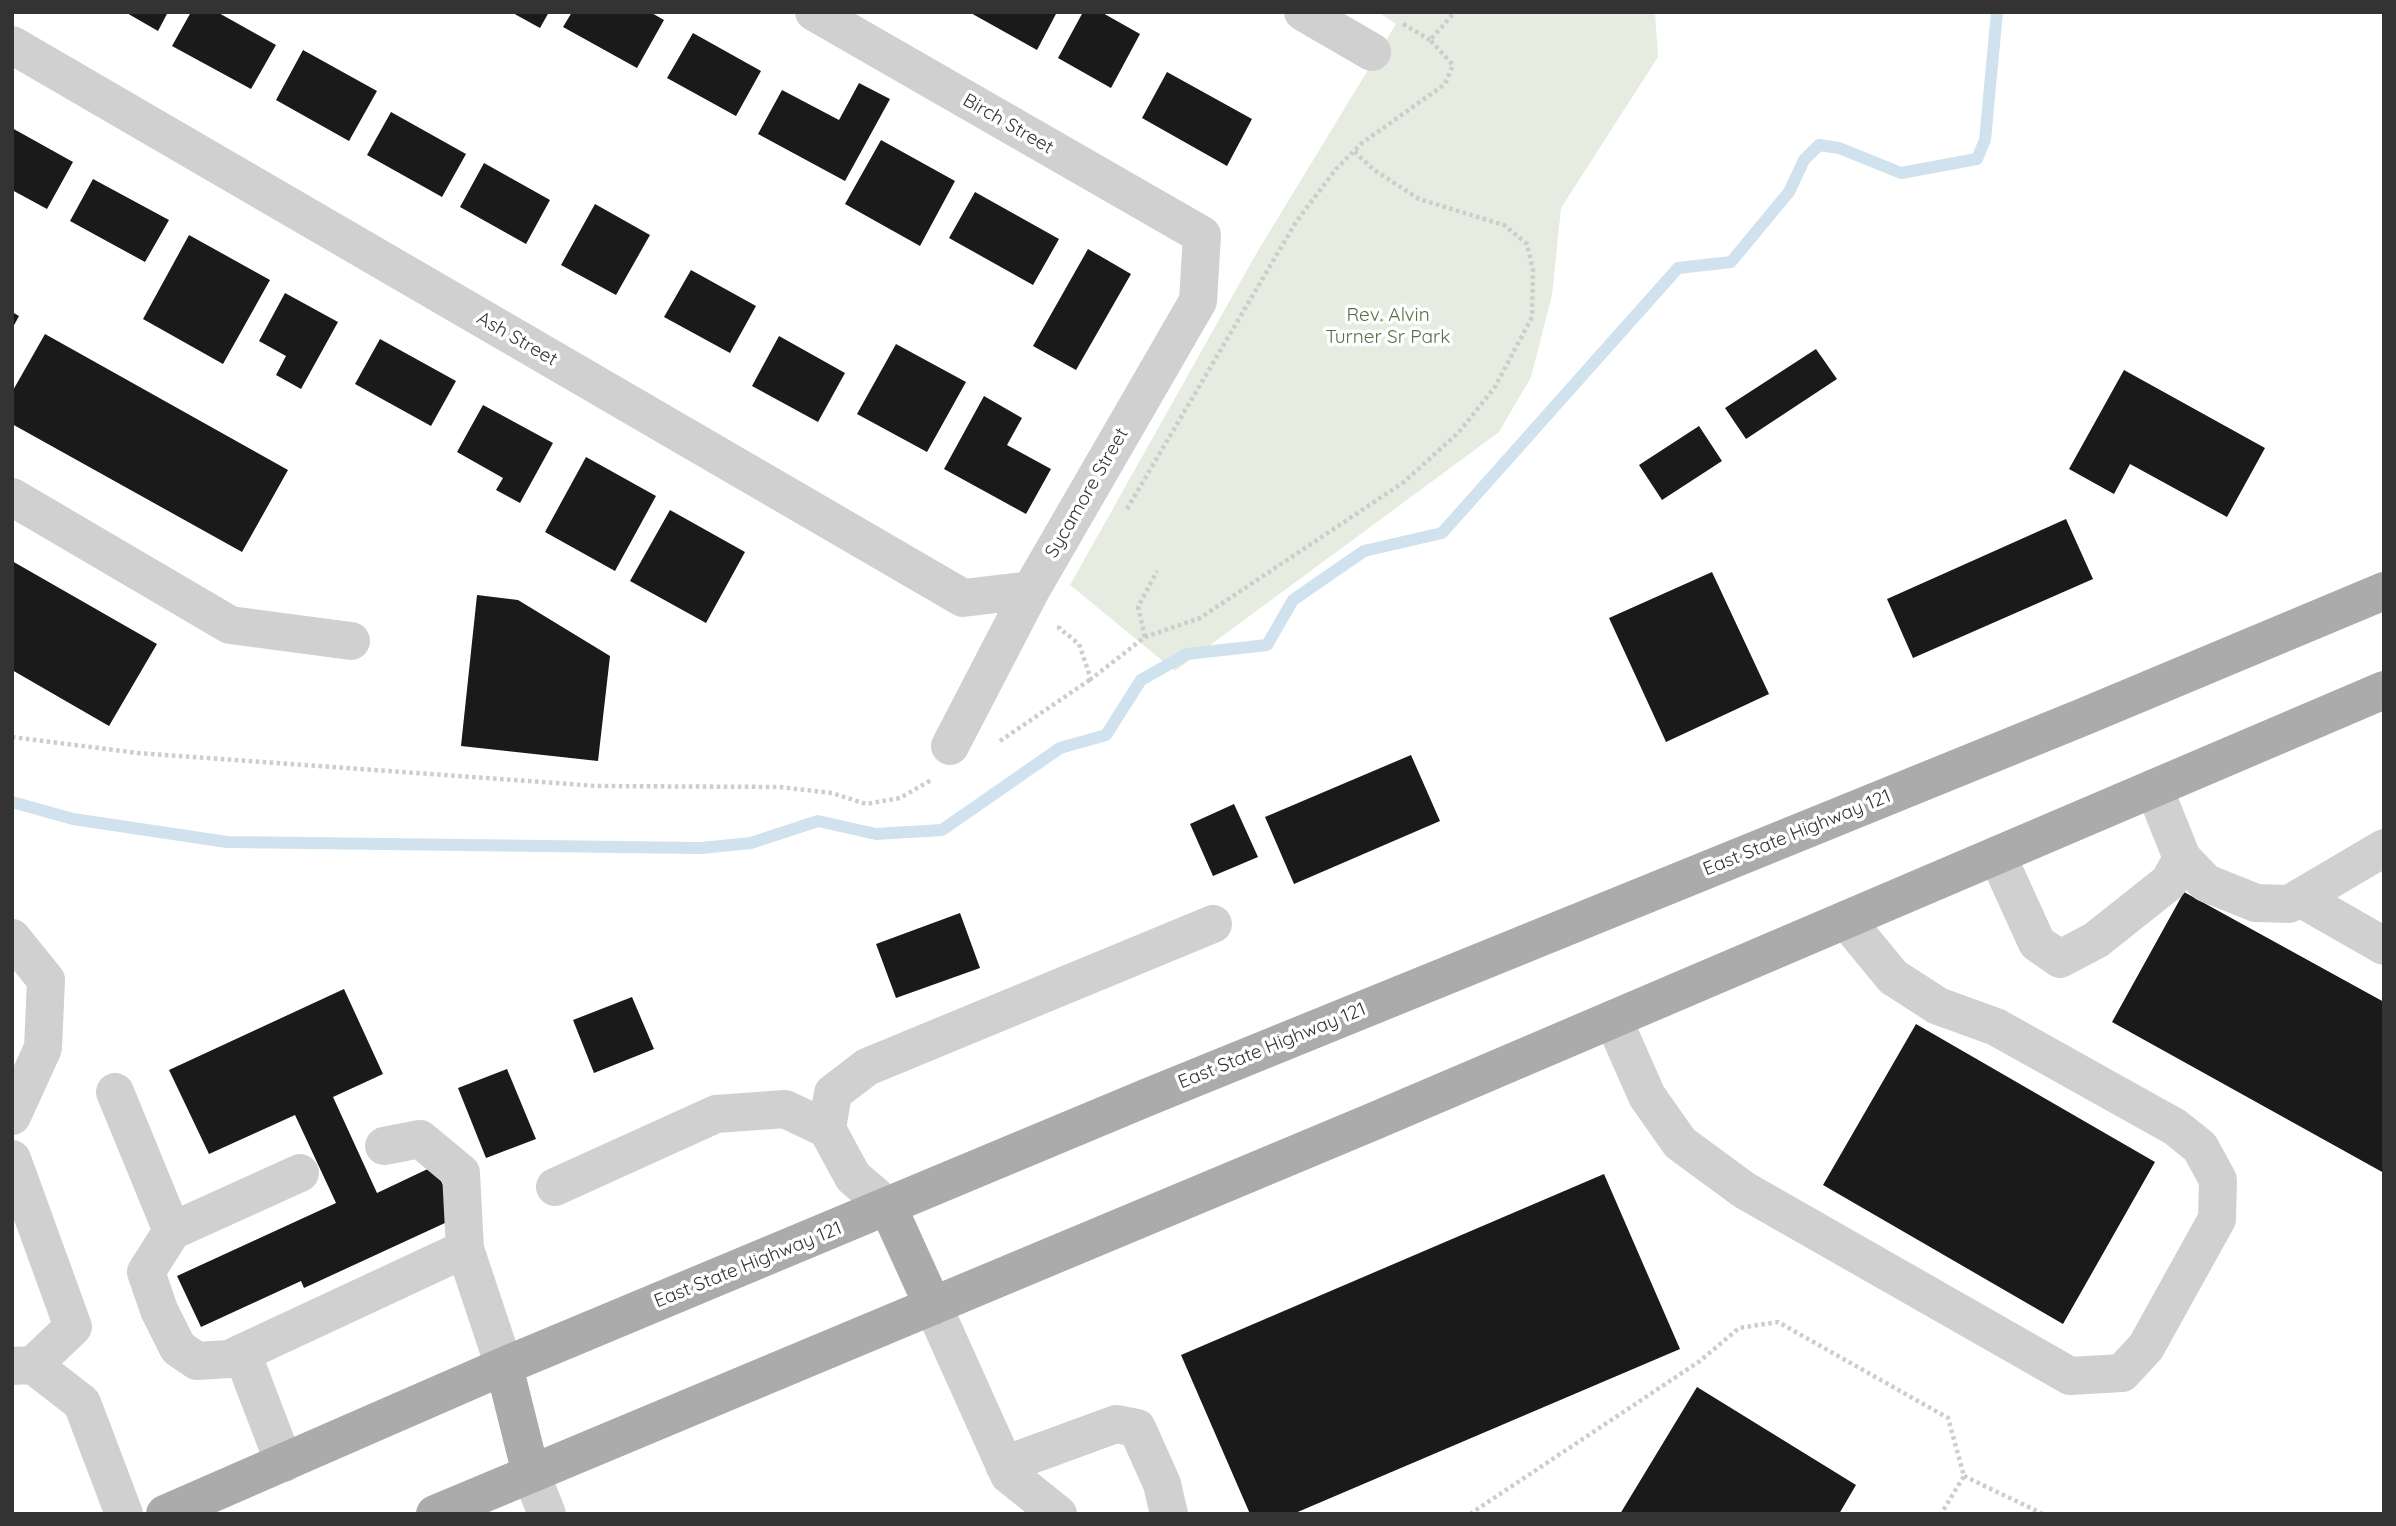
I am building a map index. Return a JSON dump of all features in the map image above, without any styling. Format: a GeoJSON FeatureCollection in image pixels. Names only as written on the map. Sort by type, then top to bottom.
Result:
{"type":"FeatureCollection","features":[{"type":"Feature","properties":{"kind":"main road","name":"East State Highway 121"},"geometry":{"type":"LineString","coordinates":[[165,1514],[504,1366],[1148,1097],[2071,723],[2384,591]]}},
{"type":"Feature","properties":{"kind":"main road"},"geometry":{"type":"LineString","coordinates":[[435,1514],[1613,1019],[2384,690]]}},
{"type":"Feature","properties":{"kind":"main road"},"geometry":{"type":"LineString","coordinates":[[888,1207],[933,1306]]}},
{"type":"Feature","properties":{"kind":"main road"},"geometry":{"type":"LineString","coordinates":[[504,1366],[531,1474]]}},
{"type":"Feature","properties":{"kind":"street","name":"Birch Street"},"geometry":{"type":"LineString","coordinates":[[814,12],[1202,235]]}},
{"type":"Feature","properties":{"kind":"street"},"geometry":{"type":"LineString","coordinates":[[1303,12],[1372,52]]}},
{"type":"Feature","properties":{"kind":"street","name":"Ash Street"},"geometry":{"type":"LineString","coordinates":[[12,45],[963,598],[1031,590]]}},
{"type":"Feature","properties":{"kind":"street","name":"Sycamore Street"},"geometry":{"type":"LineString","coordinates":[[943,761],[1031,590],[1198,301],[1202,235]]}},
{"type":"Feature","properties":{"kind":"street"},"geometry":{"type":"LineString","coordinates":[[12,497],[230,625],[351,641]]}},
{"type":"Feature","properties":{"kind":"street"},"geometry":{"type":"LineString","coordinates":[[2154,788],[2182,858],[2206,883],[2256,903],[2289,904],[2384,848]]}},
{"type":"Feature","properties":{"kind":"street"},"geometry":{"type":"LineString","coordinates":[[1997,855],[2037,943],[2060,959],[2096,940],[2169,882],[2182,858]]}},
{"type":"Feature","properties":{"kind":"street"},"geometry":{"type":"LineString","coordinates":[[2300,898],[2384,946]]}},
{"type":"Feature","properties":{"kind":"street"},"geometry":{"type":"LineString","coordinates":[[1613,1019],[1647,1096],[1680,1143],[1744,1190],[2070,1376],[2122,1373],[2147,1346],[2217,1219],[2218,1180],[2200,1147],[2175,1127],[1996,1027],[1938,1006],[1893,977],[1846,920]]}},
{"type":"Feature","properties":{"kind":"street"},"geometry":{"type":"LineString","coordinates":[[827,1129],[833,1093],[867,1067],[1213,924]]}},
{"type":"Feature","properties":{"kind":"street"},"geometry":{"type":"LineString","coordinates":[[12,938],[46,980],[43,1048],[12,1116]]}},
{"type":"Feature","properties":{"kind":"street"},"geometry":{"type":"LineString","coordinates":[[115,1092],[172,1231]]}},
{"type":"Feature","properties":{"kind":"street"},"geometry":{"type":"LineString","coordinates":[[555,1187],[716,1114],[785,1109],[827,1129],[853,1177],[888,1207]]}},
{"type":"Feature","properties":{"kind":"street"},"geometry":{"type":"LineString","coordinates":[[384,1146],[420,1139],[461,1173],[465,1249],[504,1366]]}},
{"type":"Feature","properties":{"kind":"street"},"geometry":{"type":"LineString","coordinates":[[12,1159],[73,1327],[23,1365],[82,1403],[124,1514]]}},
{"type":"Feature","properties":{"kind":"street"},"geometry":{"type":"LineString","coordinates":[[300,1173],[172,1231],[146,1272],[159,1310],[178,1348],[197,1361],[229,1359],[465,1249]]}},
{"type":"Feature","properties":{"kind":"street"},"geometry":{"type":"LineString","coordinates":[[933,1306],[1009,1475],[1058,1514]]}},
{"type":"Feature","properties":{"kind":"street"},"geometry":{"type":"LineString","coordinates":[[242,1353],[284,1463]]}},
{"type":"Feature","properties":{"kind":"street"},"geometry":{"type":"LineString","coordinates":[[1004,1465],[1116,1424],[1137,1428],[1163,1484],[1169,1514]]}},
{"type":"Feature","properties":{"kind":"street"},"geometry":{"type":"LineString","coordinates":[[531,1474],[547,1514]]}},
{"type":"Feature","properties":{"kind":"path"},"geometry":{"type":"LineString","coordinates":[[1430,40],[1455,12]]}},
{"type":"Feature","properties":{"kind":"path"},"geometry":{"type":"LineString","coordinates":[[1121,519],[1296,222],[1354,151],[1395,118],[1445,84],[1453,65],[1430,40],[1396,19]]}},
{"type":"Feature","properties":{"kind":"path"},"geometry":{"type":"LineString","coordinates":[[996,743],[1091,678],[1145,637],[1200,618],[1405,482],[1459,432],[1495,387],[1532,317],[1533,270],[1527,244],[1504,225],[1419,199],[1374,170],[1354,151]]}},
{"type":"Feature","properties":{"kind":"path"},"geometry":{"type":"LineString","coordinates":[[1145,637],[1138,607],[1157,571]]}},
{"type":"Feature","properties":{"kind":"path"},"geometry":{"type":"LineString","coordinates":[[1064,618],[1059,628],[1079,645],[1091,678]]}},
{"type":"Feature","properties":{"kind":"path"},"geometry":{"type":"LineString","coordinates":[[12,737],[138,753],[596,786],[779,787],[832,793],[866,804],[900,798],[943,761]]}},
{"type":"Feature","properties":{"kind":"path"},"geometry":{"type":"LineString","coordinates":[[1470,1514],[1700,1361],[1739,1328],[1778,1322],[1948,1418],[1964,1476],[1941,1514]]}},
{"type":"Feature","properties":{"kind":"path"},"geometry":{"type":"LineString","coordinates":[[1964,1476],[2043,1514]]}},
{"type":"Feature","properties":{"kind":"green space","name":"Rev. Alvin Turner Sr Park"},"geometry":{"type":"Polygon","coordinates":[[[1378,12],[1655,12],[1658,57],[1561,208],[1552,295],[1531,377],[1499,432],[1175,671],[1070,585],[1256,254],[1396,24],[1378,12]]]}},
{"type":"Feature","properties":{"kind":"building"},"geometry":{"type":"Polygon","coordinates":[[[125,12],[168,12],[158,31],[125,12]]]}},
{"type":"Feature","properties":{"kind":"building"},"geometry":{"type":"Polygon","coordinates":[[[191,12],[217,12],[276,45],[251,89],[172,46],[191,12]]]}},
{"type":"Feature","properties":{"kind":"building"},"geometry":{"type":"Polygon","coordinates":[[[511,12],[549,12],[540,28],[511,12]]]}},
{"type":"Feature","properties":{"kind":"building"},"geometry":{"type":"Polygon","coordinates":[[[572,12],[650,12],[664,20],[637,68],[563,27],[572,12]]]}},
{"type":"Feature","properties":{"kind":"building"},"geometry":{"type":"Polygon","coordinates":[[[969,12],[1057,12],[1037,50],[969,12]]]}},
{"type":"Feature","properties":{"kind":"building"},"geometry":{"type":"Polygon","coordinates":[[[1083,12],[1101,12],[1140,34],[1111,88],[1058,58],[1083,12]]]}},
{"type":"Feature","properties":{"kind":"building"},"geometry":{"type":"Polygon","coordinates":[[[693,33],[761,71],[736,116],[667,78],[693,33]]]}},
{"type":"Feature","properties":{"kind":"building"},"geometry":{"type":"Polygon","coordinates":[[[303,50],[377,91],[349,141],[276,100],[303,50]]]}},
{"type":"Feature","properties":{"kind":"building"},"geometry":{"type":"Polygon","coordinates":[[[1167,72],[1252,119],[1227,166],[1142,118],[1167,72]]]}},
{"type":"Feature","properties":{"kind":"building"},"geometry":{"type":"Polygon","coordinates":[[[859,83],[890,99],[845,181],[758,134],[782,90],[839,120],[859,83]]]}},
{"type":"Feature","properties":{"kind":"building"},"geometry":{"type":"Polygon","coordinates":[[[391,112],[466,154],[442,197],[367,155],[391,112]]]}},
{"type":"Feature","properties":{"kind":"building"},"geometry":{"type":"Polygon","coordinates":[[[12,128],[73,162],[47,209],[12,190],[12,128]]]}},
{"type":"Feature","properties":{"kind":"building"},"geometry":{"type":"Polygon","coordinates":[[[881,140],[955,181],[920,246],[845,204],[881,140]]]}},
{"type":"Feature","properties":{"kind":"building"},"geometry":{"type":"Polygon","coordinates":[[[484,163],[550,200],[526,244],[460,207],[484,163]]]}},
{"type":"Feature","properties":{"kind":"building"},"geometry":{"type":"Polygon","coordinates":[[[93,179],[169,220],[145,262],[70,221],[93,179]]]}},
{"type":"Feature","properties":{"kind":"building"},"geometry":{"type":"Polygon","coordinates":[[[975,192],[1059,239],[1033,285],[949,238],[975,192]]]}},
{"type":"Feature","properties":{"kind":"building"},"geometry":{"type":"Polygon","coordinates":[[[595,204],[650,235],[616,295],[561,265],[595,204]]]}},
{"type":"Feature","properties":{"kind":"building"},"geometry":{"type":"Polygon","coordinates":[[[189,235],[270,280],[223,364],[143,319],[189,235]]]}},
{"type":"Feature","properties":{"kind":"building"},"geometry":{"type":"Polygon","coordinates":[[[1088,249],[1131,274],[1076,370],[1033,346],[1088,249]]]}},
{"type":"Feature","properties":{"kind":"building"},"geometry":{"type":"Polygon","coordinates":[[[691,270],[756,306],[730,353],[664,317],[691,270]]]}},
{"type":"Feature","properties":{"kind":"building"},"geometry":{"type":"Polygon","coordinates":[[[285,293],[338,322],[301,389],[276,375],[286,356],[259,341],[285,293]]]}},
{"type":"Feature","properties":{"kind":"building"},"geometry":{"type":"Polygon","coordinates":[[[12,312],[19,316],[12,329],[12,312]]]}},
{"type":"Feature","properties":{"kind":"building"},"geometry":{"type":"Polygon","coordinates":[[[45,334],[288,470],[242,552],[12,424],[12,392],[45,334]]]}},
{"type":"Feature","properties":{"kind":"building"},"geometry":{"type":"Polygon","coordinates":[[[779,336],[845,373],[818,422],[752,386],[779,336]]]}},
{"type":"Feature","properties":{"kind":"building"},"geometry":{"type":"Polygon","coordinates":[[[380,339],[456,381],[431,426],[355,384],[380,339]]]}},
{"type":"Feature","properties":{"kind":"building"},"geometry":{"type":"Polygon","coordinates":[[[896,344],[966,382],[927,452],[857,414],[896,344]]]}},
{"type":"Feature","properties":{"kind":"building"},"geometry":{"type":"Polygon","coordinates":[[[1816,349],[1837,379],[1746,439],[1725,408],[1816,349]]]}},
{"type":"Feature","properties":{"kind":"building"},"geometry":{"type":"Polygon","coordinates":[[[2124,370],[2265,448],[2227,517],[2130,464],[2114,494],[2069,469],[2124,370]]]}},
{"type":"Feature","properties":{"kind":"building"},"geometry":{"type":"Polygon","coordinates":[[[984,396],[1022,418],[1007,445],[1051,469],[1026,514],[944,469],[984,396]]]}},
{"type":"Feature","properties":{"kind":"building"},"geometry":{"type":"Polygon","coordinates":[[[483,405],[553,443],[520,503],[496,490],[503,478],[457,452],[483,405]]]}},
{"type":"Feature","properties":{"kind":"building"},"geometry":{"type":"Polygon","coordinates":[[[1699,426],[1722,461],[1662,500],[1639,465],[1699,426]]]}},
{"type":"Feature","properties":{"kind":"building"},"geometry":{"type":"Polygon","coordinates":[[[586,457],[656,496],[615,571],[545,532],[586,457]]]}},
{"type":"Feature","properties":{"kind":"building"},"geometry":{"type":"Polygon","coordinates":[[[670,510],[745,552],[706,623],[630,581],[670,510]]]}},
{"type":"Feature","properties":{"kind":"building"},"geometry":{"type":"Polygon","coordinates":[[[2066,519],[2093,579],[1913,658],[1887,599],[2066,519]]]}},
{"type":"Feature","properties":{"kind":"building"},"geometry":{"type":"Polygon","coordinates":[[[12,561],[157,644],[109,726],[12,670],[12,561]]]}},
{"type":"Feature","properties":{"kind":"building"},"geometry":{"type":"Polygon","coordinates":[[[1712,572],[1769,694],[1666,742],[1609,618],[1712,572]]]}},
{"type":"Feature","properties":{"kind":"building"},"geometry":{"type":"Polygon","coordinates":[[[477,595],[518,600],[610,656],[598,761],[461,746],[477,595]]]}},
{"type":"Feature","properties":{"kind":"building"},"geometry":{"type":"Polygon","coordinates":[[[1411,755],[1440,821],[1294,884],[1265,817],[1411,755]]]}},
{"type":"Feature","properties":{"kind":"building"},"geometry":{"type":"Polygon","coordinates":[[[1234,804],[1258,857],[1213,876],[1190,824],[1234,804]]]}},
{"type":"Feature","properties":{"kind":"building"},"geometry":{"type":"Polygon","coordinates":[[[2184,892],[2384,1002],[2384,1173],[2112,1022],[2184,892]]]}},
{"type":"Feature","properties":{"kind":"building"},"geometry":{"type":"Polygon","coordinates":[[[960,913],[980,968],[896,998],[876,944],[960,913]]]}},
{"type":"Feature","properties":{"kind":"building"},"geometry":{"type":"Polygon","coordinates":[[[344,989],[383,1074],[333,1097],[377,1193],[434,1166],[458,1217],[304,1288],[301,1281],[201,1327],[177,1276],[336,1203],[295,1115],[209,1154],[169,1070],[344,989]]]}},
{"type":"Feature","properties":{"kind":"building"},"geometry":{"type":"Polygon","coordinates":[[[632,997],[654,1049],[594,1073],[573,1020],[632,997]]]}},
{"type":"Feature","properties":{"kind":"building"},"geometry":{"type":"Polygon","coordinates":[[[1916,1024],[2155,1162],[2063,1324],[1823,1185],[1916,1024]]]}},
{"type":"Feature","properties":{"kind":"building"},"geometry":{"type":"Polygon","coordinates":[[[507,1069],[536,1139],[486,1158],[458,1088],[507,1069]]]}},
{"type":"Feature","properties":{"kind":"building"},"geometry":{"type":"Polygon","coordinates":[[[1604,1174],[1680,1349],[1293,1514],[1250,1514],[1181,1355],[1604,1174]]]}},
{"type":"Feature","properties":{"kind":"building"},"geometry":{"type":"Polygon","coordinates":[[[1697,1387],[1856,1485],[1839,1514],[1620,1514],[1697,1387]]]}},
{"type":"Feature","properties":{"kind":"waterway"},"geometry":{"type":"LineString","coordinates":[[12,802],[73,819],[227,842],[701,848],[751,843],[818,821],[876,834],[942,830],[1060,748],[1106,735],[1141,680],[1187,654],[1267,645],[1293,600],[1364,551],[1442,533],[1678,268],[1731,262],[1789,192],[1804,160],[1819,145],[1839,148],[1901,173],[1977,159],[1985,140],[1997,12]]}}]}
